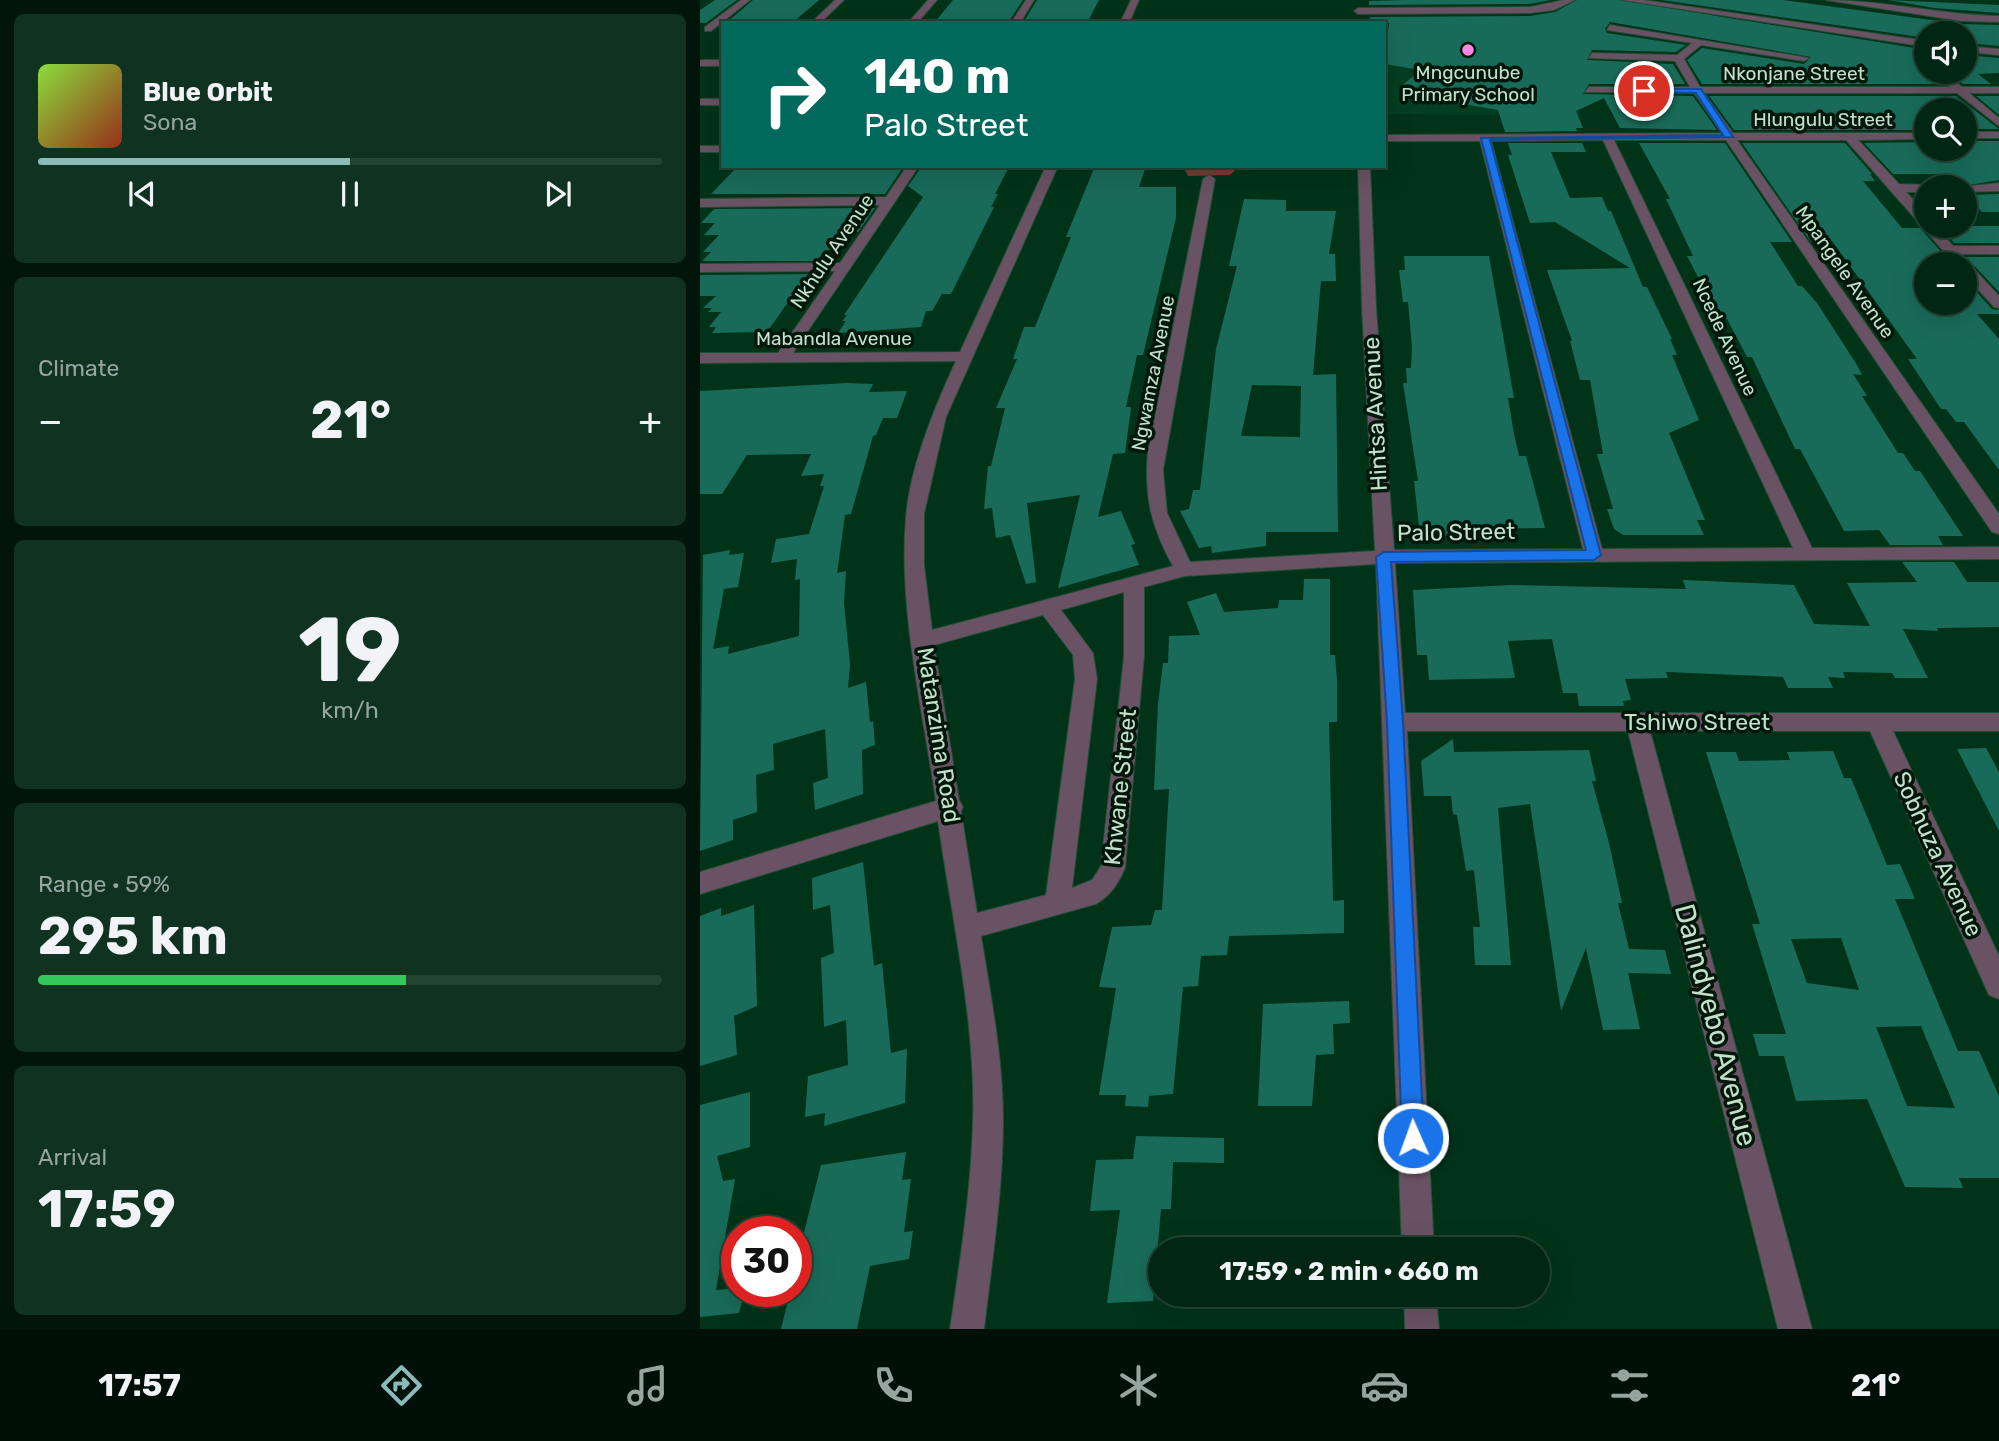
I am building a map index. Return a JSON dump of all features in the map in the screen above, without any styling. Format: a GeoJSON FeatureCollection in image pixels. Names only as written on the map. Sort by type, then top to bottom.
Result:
{"type":"FeatureCollection","features":[{"type":"Feature","properties":{"kind":"street"},"geometry":{"type":"LineString","coordinates":[[704,29],[746,0]]}},
{"type":"Feature","properties":{"kind":"street"},"geometry":{"type":"LineString","coordinates":[[817,21],[840,0]]}},
{"type":"Feature","properties":{"kind":"street"},"geometry":{"type":"LineString","coordinates":[[914,21],[933,0]]}},
{"type":"Feature","properties":{"kind":"street"},"geometry":{"type":"LineString","coordinates":[[1016,21],[1031,0]]}},
{"type":"Feature","properties":{"kind":"street"},"geometry":{"type":"LineString","coordinates":[[1125,21],[1135,0]]}},
{"type":"Feature","properties":{"kind":"street"},"geometry":{"type":"LineString","coordinates":[[1357,0],[1359,21]]}},
{"type":"Feature","properties":{"kind":"street"},"geometry":{"type":"LineString","coordinates":[[1358,11],[1530,10],[1550,8],[1571,0]]}},
{"type":"Feature","properties":{"kind":"street"},"geometry":{"type":"LineString","coordinates":[[1626,0],[1914,42]]}},
{"type":"Feature","properties":{"kind":"street"},"geometry":{"type":"LineString","coordinates":[[1830,0],[1945,16],[1999,19]]}},
{"type":"Feature","properties":{"kind":"street"},"geometry":{"type":"LineString","coordinates":[[1743,17],[1751,8]]}},
{"type":"Feature","properties":{"kind":"street"},"geometry":{"type":"LineString","coordinates":[[1610,28],[1804,58]]}},
{"type":"Feature","properties":{"kind":"street"},"geometry":{"type":"LineString","coordinates":[[1592,56],[1679,58],[1699,42]]}},
{"type":"Feature","properties":{"kind":"street"},"geometry":{"type":"LineString","coordinates":[[1977,50],[1999,52]]}},
{"type":"Feature","properties":{"kind":"street","name":"Mpangele Avenue"},"geometry":{"type":"LineString","coordinates":[[1679,58],[1729,137],[1999,527]]}},
{"type":"Feature","properties":{"kind":"street"},"geometry":{"type":"LineString","coordinates":[[700,63],[721,63]]}},
{"type":"Feature","properties":{"kind":"street"},"geometry":{"type":"LineString","coordinates":[[1951,84],[1999,123]]}},
{"type":"Feature","properties":{"kind":"street","name":"Nkonjane Street"},"geometry":{"type":"LineString","coordinates":[[1589,90],[1999,90]]}},
{"type":"Feature","properties":{"kind":"street"},"geometry":{"type":"LineString","coordinates":[[700,102],[721,102]]}},
{"type":"Feature","properties":{"kind":"street"},"geometry":{"type":"LineString","coordinates":[[1977,135],[1999,135]]}},
{"type":"Feature","properties":{"kind":"street","name":"Hlungulu Street"},"geometry":{"type":"LineString","coordinates":[[1386,138],[1914,136]]}},
{"type":"Feature","properties":{"kind":"street"},"geometry":{"type":"LineString","coordinates":[[1850,137],[1914,207]]}},
{"type":"Feature","properties":{"kind":"street"},"geometry":{"type":"LineString","coordinates":[[1485,138],[1594,555]]}},
{"type":"Feature","properties":{"kind":"street","name":"Ncede Avenue"},"geometry":{"type":"LineString","coordinates":[[1607,138],[1805,553]]}},
{"type":"Feature","properties":{"kind":"street"},"geometry":{"type":"LineString","coordinates":[[700,149],[721,149]]}},
{"type":"Feature","properties":{"kind":"street","name":"Nkhulu Avenue"},"geometry":{"type":"LineString","coordinates":[[783,358],[912,168]]}},
{"type":"Feature","properties":{"kind":"street","name":"Matanzima Road"},"geometry":{"type":"LineString","coordinates":[[967,1329],[979,1241],[988,1122],[984,1043],[951,807],[923,640],[914,565],[915,514],[932,435],[1051,168]]}},
{"type":"Feature","properties":{"kind":"street","name":"Hintsa Avenue"},"geometry":{"type":"LineString","coordinates":[[1364,168],[1395,722],[1417,1237]]}},
{"type":"Feature","properties":{"kind":"street","name":"Ngwamza Avenue"},"geometry":{"type":"LineString","coordinates":[[1185,569],[1157,519],[1153,479],[1209,179]]}},
{"type":"Feature","properties":{"kind":"street"},"geometry":{"type":"LineString","coordinates":[[1977,188],[1999,187]]}},
{"type":"Feature","properties":{"kind":"street"},"geometry":{"type":"LineString","coordinates":[[1898,188],[1914,188]]}},
{"type":"Feature","properties":{"kind":"street"},"geometry":{"type":"LineString","coordinates":[[700,203],[890,201]]}},
{"type":"Feature","properties":{"kind":"street"},"geometry":{"type":"LineString","coordinates":[[1940,238],[1950,250],[1999,250]]}},
{"type":"Feature","properties":{"kind":"street"},"geometry":{"type":"LineString","coordinates":[[700,268],[846,267]]}},
{"type":"Feature","properties":{"kind":"street"},"geometry":{"type":"LineString","coordinates":[[1977,280],[1999,304]]}},
{"type":"Feature","properties":{"kind":"street","name":"Mabandla Avenue"},"geometry":{"type":"LineString","coordinates":[[700,358],[967,356]]}},
{"type":"Feature","properties":{"kind":"street","name":"Palo Street"},"geometry":{"type":"LineString","coordinates":[[923,640],[1134,585],[1185,569],[1384,557],[1999,554]]}},
{"type":"Feature","properties":{"kind":"street","name":"Khwane Street"},"geometry":{"type":"LineString","coordinates":[[968,927],[1057,905],[1101,888],[1113,868],[1133,668],[1134,585]]}},
{"type":"Feature","properties":{"kind":"street"},"geometry":{"type":"LineString","coordinates":[[1049,608],[1083,653],[1086,679],[1057,905]]}},
{"type":"Feature","properties":{"kind":"street","name":"Sobhuza Avenue"},"geometry":{"type":"LineString","coordinates":[[1877,721],[1999,986]]}},
{"type":"Feature","properties":{"kind":"street","name":"Tshiwo Street"},"geometry":{"type":"LineString","coordinates":[[1395,722],[1999,722]]}},
{"type":"Feature","properties":{"kind":"street","name":"Dalindyebo Avenue"},"geometry":{"type":"LineString","coordinates":[[1637,722],[1795,1329]]}},
{"type":"Feature","properties":{"kind":"street"},"geometry":{"type":"LineString","coordinates":[[700,883],[951,807]]}},
{"type":"Feature","properties":{"kind":"street"},"geometry":{"type":"LineString","coordinates":[[1421,1307],[1422,1329]]}},
{"type":"Feature","properties":{"kind":"shaded area","name":"Mngcunube Primary School"},"geometry":{"type":"Polygon","coordinates":[[[1386,27],[1539,27],[1581,116],[1386,114],[1386,27]]]}},
{"type":"Feature","properties":{"kind":"shaded area"},"geometry":{"type":"Polygon","coordinates":[[[1184,168],[1238,168],[1230,175],[1188,176],[1184,168]]]}},
{"type":"Feature","properties":{"kind":"building"},"geometry":{"type":"Polygon","coordinates":[[[715,0],[737,0],[706,23],[700,23],[700,10],[715,0]]]}},
{"type":"Feature","properties":{"kind":"building"},"geometry":{"type":"Polygon","coordinates":[[[753,0],[819,0],[794,21],[728,21],[753,0]]]}},
{"type":"Feature","properties":{"kind":"building"},"geometry":{"type":"Polygon","coordinates":[[[953,0],[1023,0],[1009,21],[936,21],[953,0]]]}},
{"type":"Feature","properties":{"kind":"building"},"geometry":{"type":"Polygon","coordinates":[[[1037,0],[1099,0],[1088,21],[1024,21],[1037,0]]]}},
{"type":"Feature","properties":{"kind":"building"},"geometry":{"type":"Polygon","coordinates":[[[1551,0],[1530,4],[1369,5],[1369,1],[1551,0]]]}},
{"type":"Feature","properties":{"kind":"building"},"geometry":{"type":"Polygon","coordinates":[[[1577,0],[1619,0],[1914,48],[1914,84],[1702,84],[1687,60],[1702,48],[1804,64],[1811,57],[1610,22],[1605,29],[1607,33],[1686,45],[1676,52],[1592,50],[1587,60],[1673,64],[1685,84],[1589,84],[1583,94],[1693,96],[1717,130],[1620,128],[1604,98],[1576,111],[1583,128],[1576,128],[1577,131],[1505,132],[1498,110],[1404,94],[1413,88],[1401,86],[1421,70],[1386,64],[1389,23],[1371,21],[1370,17],[1530,16],[1555,12],[1577,0]]]}},
{"type":"Feature","properties":{"kind":"building"},"geometry":{"type":"Polygon","coordinates":[[[1661,0],[1783,0],[1939,21],[1914,21],[1914,36],[1661,0]]]}},
{"type":"Feature","properties":{"kind":"building"},"geometry":{"type":"Polygon","coordinates":[[[1888,0],[1999,5],[1999,13],[1934,8],[1888,0]]]}},
{"type":"Feature","properties":{"kind":"building"},"geometry":{"type":"Polygon","coordinates":[[[1977,24],[1999,25],[1999,46],[1977,44],[1977,24]]]}},
{"type":"Feature","properties":{"kind":"building"},"geometry":{"type":"Polygon","coordinates":[[[1977,56],[1999,58],[1999,73],[1978,74],[1991,84],[1977,84],[1977,56]]]}},
{"type":"Feature","properties":{"kind":"building"},"geometry":{"type":"Polygon","coordinates":[[[1709,96],[1959,98],[1914,98],[1914,130],[1734,130],[1709,96]]]}},
{"type":"Feature","properties":{"kind":"building"},"geometry":{"type":"Polygon","coordinates":[[[1976,96],[1999,96],[1999,115],[1976,96]]]}},
{"type":"Feature","properties":{"kind":"building"},"geometry":{"type":"Polygon","coordinates":[[[1977,112],[1999,129],[1977,129],[1977,112]]]}},
{"type":"Feature","properties":{"kind":"building"},"geometry":{"type":"Polygon","coordinates":[[[1977,141],[1999,141],[1999,180],[1977,184],[1977,175],[1893,174],[1864,143],[1914,142],[1914,161],[1977,161],[1977,141]]]}},
{"type":"Feature","properties":{"kind":"building"},"geometry":{"type":"Polygon","coordinates":[[[1508,143],[1582,143],[1586,152],[1551,152],[1570,198],[1602,197],[1608,211],[1611,211],[1643,287],[1647,287],[1672,339],[1677,355],[1672,355],[1699,420],[1669,433],[1705,520],[1697,520],[1704,535],[1623,535],[1614,529],[1607,509],[1613,509],[1597,454],[1603,454],[1590,380],[1580,380],[1572,341],[1547,270],[1630,268],[1555,222],[1530,223],[1508,155],[1512,155],[1508,143]]]}},
{"type":"Feature","properties":{"kind":"building"},"geometry":{"type":"Polygon","coordinates":[[[1639,143],[1725,143],[1792,242],[1770,242],[1798,286],[1802,286],[1817,303],[1857,365],[1862,375],[1853,374],[1867,396],[1862,396],[1898,453],[1903,453],[1915,471],[1920,471],[1963,536],[1938,536],[1943,545],[1890,545],[1879,530],[1844,531],[1800,449],[1795,449],[1752,357],[1747,357],[1727,319],[1720,319],[1687,256],[1693,256],[1666,199],[1670,199],[1639,143]]]}},
{"type":"Feature","properties":{"kind":"building"},"geometry":{"type":"Polygon","coordinates":[[[1742,143],[1845,143],[1875,181],[1863,181],[1902,228],[1914,228],[1914,238],[1929,238],[1941,252],[1914,252],[1914,315],[1977,314],[1999,339],[1999,470],[1964,422],[1956,422],[1946,409],[1941,409],[1908,359],[1917,359],[1832,241],[1811,242],[1742,143]]]}},
{"type":"Feature","properties":{"kind":"building"},"geometry":{"type":"Polygon","coordinates":[[[736,168],[902,169],[885,194],[711,194],[736,168]]]}},
{"type":"Feature","properties":{"kind":"building"},"geometry":{"type":"Polygon","coordinates":[[[1094,168],[1145,168],[1139,187],[1176,187],[1176,218],[1143,355],[1137,355],[1126,407],[1131,407],[1125,453],[1113,454],[1098,517],[1121,511],[1135,544],[1131,545],[1139,565],[1058,588],[1080,495],[1027,503],[1036,582],[1026,584],[1010,535],[996,538],[992,508],[984,509],[988,466],[991,466],[1005,408],[996,408],[1017,359],[1013,359],[1024,327],[1035,327],[1071,237],[1066,237],[1094,168]]]}},
{"type":"Feature","properties":{"kind":"building"},"geometry":{"type":"Polygon","coordinates":[[[920,169],[1008,169],[995,194],[998,194],[991,207],[994,207],[951,294],[942,294],[932,311],[926,311],[921,327],[838,333],[846,321],[842,321],[847,315],[844,315],[923,197],[908,186],[920,169]]]}},
{"type":"Feature","properties":{"kind":"building"},"geometry":{"type":"Polygon","coordinates":[[[1999,194],[1999,212],[1982,212],[1977,207],[1977,195],[1999,194]]]}},
{"type":"Feature","properties":{"kind":"building"},"geometry":{"type":"Polygon","coordinates":[[[1244,199],[1286,200],[1286,211],[1336,211],[1329,254],[1335,254],[1336,281],[1321,281],[1313,375],[1336,374],[1338,532],[1266,532],[1266,546],[1212,553],[1211,546],[1199,548],[1180,511],[1189,509],[1193,490],[1200,490],[1216,349],[1237,266],[1229,266],[1244,199]],[[1252,385],[1241,436],[1300,437],[1301,386],[1252,385]]]}},
{"type":"Feature","properties":{"kind":"building"},"geometry":{"type":"Polygon","coordinates":[[[875,208],[858,232],[848,232],[835,250],[825,250],[817,261],[702,261],[711,252],[703,252],[719,235],[704,235],[715,223],[701,223],[714,209],[875,208]]]}},
{"type":"Feature","properties":{"kind":"building"},"geometry":{"type":"Polygon","coordinates":[[[1977,226],[1999,226],[1999,243],[1954,243],[1950,238],[1977,238],[1977,226]]]}},
{"type":"Feature","properties":{"kind":"building"},"geometry":{"type":"Polygon","coordinates":[[[1404,256],[1489,256],[1514,398],[1508,398],[1514,434],[1519,456],[1526,456],[1545,528],[1469,529],[1470,536],[1420,536],[1414,481],[1418,481],[1403,383],[1407,383],[1406,368],[1411,368],[1412,347],[1408,302],[1403,302],[1399,270],[1405,270],[1404,256]]]}},
{"type":"Feature","properties":{"kind":"building"},"geometry":{"type":"Polygon","coordinates":[[[1977,257],[1999,257],[1999,292],[1977,269],[1977,257]]]}},
{"type":"Feature","properties":{"kind":"building"},"geometry":{"type":"Polygon","coordinates":[[[808,274],[767,332],[712,333],[716,327],[709,327],[721,312],[708,312],[712,308],[703,308],[716,296],[700,296],[700,275],[808,274]]]}},
{"type":"Feature","properties":{"kind":"building"},"geometry":{"type":"Polygon","coordinates":[[[1977,292],[1992,309],[1999,310],[1999,314],[1977,314],[1977,292]]]}},
{"type":"Feature","properties":{"kind":"building"},"geometry":{"type":"Polygon","coordinates":[[[873,384],[869,392],[907,391],[897,418],[883,418],[876,435],[873,436],[851,514],[845,515],[837,573],[846,571],[844,603],[850,664],[848,688],[866,682],[870,722],[873,721],[875,745],[862,750],[863,794],[815,810],[813,783],[828,778],[825,729],[773,744],[774,770],[756,775],[757,812],[733,820],[733,840],[700,851],[703,555],[730,550],[729,555],[744,553],[738,587],[724,589],[713,649],[729,646],[728,654],[799,636],[800,579],[795,580],[797,559],[771,563],[776,539],[809,534],[824,486],[820,486],[824,474],[801,476],[811,454],[747,455],[722,494],[700,494],[700,391],[873,384]]]}},
{"type":"Feature","properties":{"kind":"building"},"geometry":{"type":"Polygon","coordinates":[[[1902,562],[1954,562],[1967,582],[1999,582],[1999,627],[1937,628],[1938,631],[1903,629],[1928,678],[1895,678],[1892,673],[1843,672],[1845,678],[1828,677],[1833,688],[1788,688],[1783,677],[1666,672],[1668,678],[1625,679],[1631,700],[1623,701],[1624,706],[1579,706],[1577,693],[1563,693],[1552,639],[1508,641],[1515,678],[1429,680],[1427,655],[1417,655],[1413,590],[1511,585],[1686,589],[1683,580],[1794,585],[1814,624],[1870,626],[1847,583],[1917,582],[1902,562]]]}},
{"type":"Feature","properties":{"kind":"building"},"geometry":{"type":"Polygon","coordinates":[[[1304,579],[1330,579],[1330,655],[1335,655],[1337,680],[1337,722],[1329,722],[1333,901],[1344,900],[1344,933],[1229,936],[1227,955],[1201,956],[1198,986],[1183,987],[1173,1094],[1149,1096],[1148,1107],[1125,1106],[1126,1095],[1099,1095],[1116,988],[1099,987],[1112,927],[1151,925],[1155,910],[1162,910],[1169,789],[1154,790],[1158,704],[1163,663],[1168,663],[1169,636],[1200,635],[1187,602],[1216,593],[1224,612],[1278,608],[1279,600],[1303,600],[1304,579]]]}},
{"type":"Feature","properties":{"kind":"building"},"geometry":{"type":"Polygon","coordinates":[[[1453,739],[1454,752],[1589,750],[1596,781],[1592,781],[1609,843],[1622,903],[1618,903],[1629,949],[1665,950],[1671,974],[1628,973],[1640,1029],[1603,1030],[1586,948],[1561,1011],[1530,804],[1498,808],[1511,965],[1475,965],[1473,927],[1480,927],[1474,870],[1466,871],[1457,815],[1453,814],[1451,796],[1424,796],[1421,761],[1453,739]]]}},
{"type":"Feature","properties":{"kind":"building"},"geometry":{"type":"Polygon","coordinates":[[[1986,748],[1999,772],[1999,831],[1957,749],[1986,748]]]}},
{"type":"Feature","properties":{"kind":"building"},"geometry":{"type":"Polygon","coordinates":[[[1833,751],[1844,778],[1851,778],[1887,865],[1900,864],[1915,899],[1895,899],[1958,1051],[1979,1051],[1999,1096],[1999,1178],[1959,1178],[1963,1188],[1905,1187],[1867,1099],[1796,1101],[1784,1056],[1759,1056],[1753,1034],[1786,1034],[1752,924],[1760,924],[1706,752],[1736,752],[1739,761],[1790,760],[1787,752],[1833,751]],[[1841,938],[1791,939],[1807,983],[1859,990],[1841,938]],[[1921,1026],[1876,1027],[1907,1106],[1955,1108],[1921,1026]]]}},
{"type":"Feature","properties":{"kind":"building"},"geometry":{"type":"Polygon","coordinates":[[[863,862],[874,966],[882,963],[891,1053],[907,1049],[905,1103],[824,1126],[825,1113],[805,1117],[808,1076],[848,1065],[846,1020],[824,1027],[821,958],[834,953],[830,905],[813,910],[812,878],[863,862]]]}},
{"type":"Feature","properties":{"kind":"building"},"geometry":{"type":"Polygon","coordinates":[[[754,905],[757,1006],[734,1016],[737,1055],[700,1066],[700,916],[721,908],[721,916],[754,905]]]}},
{"type":"Feature","properties":{"kind":"building"},"geometry":{"type":"Polygon","coordinates":[[[1349,1001],[1350,1023],[1333,1024],[1334,1054],[1316,1055],[1312,1106],[1258,1106],[1263,1004],[1349,1001]]]}},
{"type":"Feature","properties":{"kind":"building"},"geometry":{"type":"Polygon","coordinates":[[[750,1092],[750,1147],[717,1156],[723,1181],[735,1179],[729,1216],[721,1216],[721,1261],[716,1290],[721,1290],[721,1307],[741,1307],[739,1313],[700,1317],[700,1105],[750,1092]]]}},
{"type":"Feature","properties":{"kind":"building"},"geometry":{"type":"Polygon","coordinates":[[[1136,1136],[1224,1138],[1224,1163],[1173,1162],[1171,1209],[1161,1209],[1159,1237],[1148,1237],[1148,1301],[1107,1303],[1120,1210],[1090,1211],[1096,1160],[1133,1159],[1136,1136]]]}},
{"type":"Feature","properties":{"kind":"building"},"geometry":{"type":"Polygon","coordinates":[[[906,1152],[902,1180],[911,1179],[904,1232],[913,1231],[909,1259],[870,1266],[857,1329],[781,1329],[786,1307],[812,1307],[812,1216],[808,1216],[821,1165],[906,1152]]]}},
{"type":"Feature","properties":{"kind":"place","name":"Mngcunube Primary School"},"geometry":{"type":"Point","coordinates":[1468,50]}},
{"type":"Feature","properties":{"kind":"route"},"geometry":{"type":"LineString","coordinates":[[1413,1138],[1395,722],[1384,557],[1594,555],[1485,138],[1729,137],[1698,91],[1644,91]]}}]}
